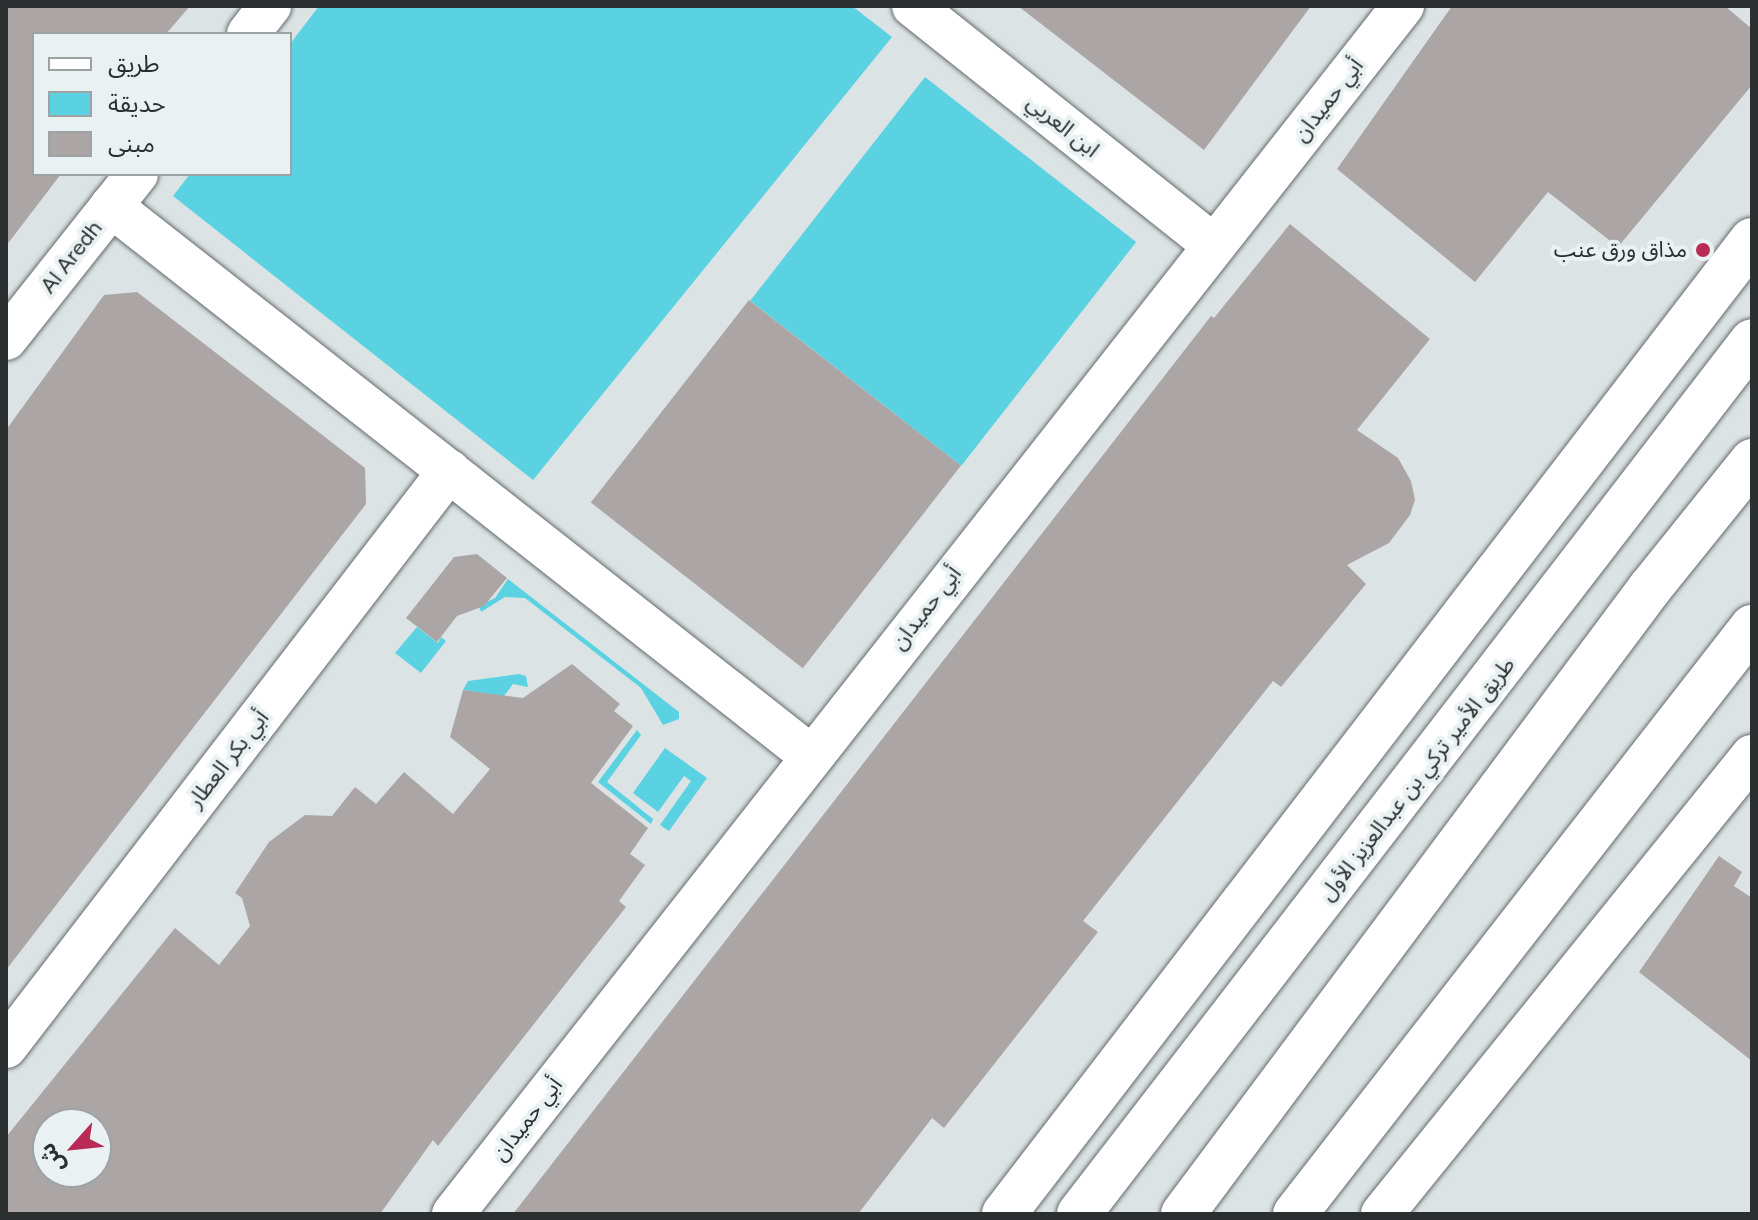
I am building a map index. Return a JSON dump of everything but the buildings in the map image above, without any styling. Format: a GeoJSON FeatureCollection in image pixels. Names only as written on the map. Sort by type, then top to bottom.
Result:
{"type":"FeatureCollection","features":[{"type":"Feature","properties":{"kind":"main road"},"geometry":{"type":"LineString","coordinates":[[1004,1214],[1752,240]]}},
{"type":"Feature","properties":{"kind":"main road","name":"طريق الأمير تركي بن عبدالعزيز الأول"},"geometry":{"type":"LineString","coordinates":[[1079,1214],[1752,341]]}},
{"type":"Feature","properties":{"kind":"main road"},"geometry":{"type":"LineString","coordinates":[[1183,1214],[1640,601],[1752,461]]}},
{"type":"Feature","properties":{"kind":"main road"},"geometry":{"type":"LineString","coordinates":[[1295,1214],[1752,627]]}},
{"type":"Feature","properties":{"kind":"street"},"geometry":{"type":"LineString","coordinates":[[250,32],[270,6]]}},
{"type":"Feature","properties":{"kind":"street","name":"ابن العربي"},"geometry":{"type":"LineString","coordinates":[[913,6],[1213,245]]}},
{"type":"Feature","properties":{"kind":"street","name":"أبي حميدان"},"geometry":{"type":"LineString","coordinates":[[453,1214],[810,755],[1403,6]]}},
{"type":"Feature","properties":{"kind":"street","name":"Al Aredh"},"geometry":{"type":"LineString","coordinates":[[6,339],[135,176]]}},
{"type":"Feature","properties":{"kind":"street"},"geometry":{"type":"LineString","coordinates":[[111,206],[810,755]]}},
{"type":"Feature","properties":{"kind":"street","name":"أبي بكر العطار"},"geometry":{"type":"LineString","coordinates":[[6,1047],[449,471]]}},
{"type":"Feature","properties":{"kind":"street"},"geometry":{"type":"LineString","coordinates":[[1382,1214],[1752,756]]}},
{"type":"Feature","properties":{"kind":"green space"},"geometry":{"type":"Polygon","coordinates":[[[319,6],[852,6],[892,37],[533,480],[173,196],[188,176],[292,176],[292,41],[319,6]]]}},
{"type":"Feature","properties":{"kind":"green space"},"geometry":{"type":"Polygon","coordinates":[[[925,77],[1136,242],[961,466],[750,301],[925,77]]]}},
{"type":"Feature","properties":{"kind":"green space"},"geometry":{"type":"Polygon","coordinates":[[[508,579],[679,712],[679,719],[663,725],[641,688],[525,598],[505,597],[481,612],[479,606],[495,598],[508,579]]]}},
{"type":"Feature","properties":{"kind":"green space"},"geometry":{"type":"Polygon","coordinates":[[[417,627],[438,643],[441,637],[446,641],[421,673],[395,653],[417,627]]]}},
{"type":"Feature","properties":{"kind":"green space"},"geometry":{"type":"Polygon","coordinates":[[[519,674],[526,676],[528,687],[513,684],[504,696],[463,690],[468,681],[519,674]]]}},
{"type":"Feature","properties":{"kind":"green space"},"geometry":{"type":"Polygon","coordinates":[[[637,730],[641,735],[607,782],[653,819],[651,824],[598,782],[637,730]]]}},
{"type":"Feature","properties":{"kind":"green space"},"geometry":{"type":"Polygon","coordinates":[[[665,748],[707,778],[669,831],[660,825],[691,781],[684,776],[658,812],[633,793],[665,748]]]}},
{"type":"Feature","properties":{"kind":"place","name":"مذاق ورق عنب"},"geometry":{"type":"Point","coordinates":[1703,250]}}]}
